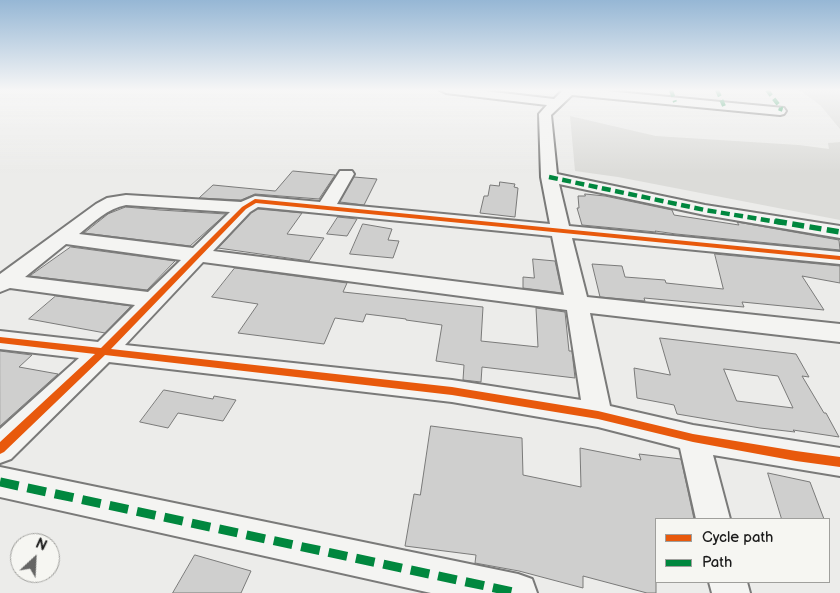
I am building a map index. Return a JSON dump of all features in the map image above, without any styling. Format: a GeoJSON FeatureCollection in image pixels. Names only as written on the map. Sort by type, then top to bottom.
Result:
{"type":"FeatureCollection","features":[{"type":"Feature","properties":{"kind":"street"},"geometry":{"type":"LineString","coordinates":[[545,118],[548,176],[578,304],[598,415]]}},
{"type":"Feature","properties":{"kind":"street"},"geometry":{"type":"LineString","coordinates":[[326,207],[346,174]]}},
{"type":"Feature","properties":{"kind":"street"},"geometry":{"type":"LineString","coordinates":[[548,176],[705,210],[840,232]]}},
{"type":"Feature","properties":{"kind":"street"},"geometry":{"type":"LineString","coordinates":[[3,283],[102,208],[119,200],[244,208]]}},
{"type":"Feature","properties":{"kind":"street"},"geometry":{"type":"LineString","coordinates":[[0,449],[104,351],[152,300],[252,202],[326,207],[562,232],[840,258]]}},
{"type":"Feature","properties":{"kind":"street"},"geometry":{"type":"LineString","coordinates":[[62,238],[199,254],[578,304],[840,333]]}},
{"type":"Feature","properties":{"kind":"street"},"geometry":{"type":"LineString","coordinates":[[3,283],[152,300]]}},
{"type":"Feature","properties":{"kind":"street"},"geometry":{"type":"LineString","coordinates":[[1,342],[104,351],[452,391],[598,415],[693,438],[840,462]]}},
{"type":"Feature","properties":{"kind":"street"},"geometry":{"type":"LineString","coordinates":[[693,438],[713,518]]}},
{"type":"Feature","properties":{"kind":"street"},"geometry":{"type":"LineString","coordinates":[[0,482],[518,593]]}},
{"type":"Feature","properties":{"kind":"shaded area"},"geometry":{"type":"Polygon","coordinates":[[[570,118],[656,136],[799,145],[829,149],[828,143],[840,142],[840,220],[618,177],[575,171],[570,118]]]}},
{"type":"Feature","properties":{"kind":"shaded area"},"geometry":{"type":"Polygon","coordinates":[[[831,118],[840,118],[840,129],[831,118]]]}},
{"type":"Feature","properties":{"kind":"building"},"geometry":{"type":"Polygon","coordinates":[[[293,171],[335,175],[319,199],[255,194],[241,200],[199,198],[213,185],[275,191],[293,171]]]}},
{"type":"Feature","properties":{"kind":"building"},"geometry":{"type":"Polygon","coordinates":[[[354,177],[377,179],[364,205],[340,202],[354,177]]]}},
{"type":"Feature","properties":{"kind":"building"},"geometry":{"type":"Polygon","coordinates":[[[500,182],[515,184],[514,187],[518,188],[515,217],[480,213],[484,196],[488,196],[490,185],[499,186],[500,182]]]}},
{"type":"Feature","properties":{"kind":"building"},"geometry":{"type":"Polygon","coordinates":[[[585,194],[605,196],[672,210],[674,215],[739,225],[737,222],[839,240],[840,250],[582,225],[577,208],[579,208],[578,196],[585,196],[585,194]]]}},
{"type":"Feature","properties":{"kind":"building"},"geometry":{"type":"Polygon","coordinates":[[[126,207],[226,214],[190,246],[84,233],[108,214],[126,207]]]}},
{"type":"Feature","properties":{"kind":"building"},"geometry":{"type":"Polygon","coordinates":[[[258,209],[302,213],[287,234],[324,238],[309,261],[218,248],[251,213],[258,209]]]}},
{"type":"Feature","properties":{"kind":"building"},"geometry":{"type":"Polygon","coordinates":[[[338,217],[357,219],[347,236],[327,234],[338,217]]]}},
{"type":"Feature","properties":{"kind":"building"},"geometry":{"type":"Polygon","coordinates":[[[363,224],[392,229],[388,240],[399,241],[393,258],[350,254],[363,224]]]}},
{"type":"Feature","properties":{"kind":"building"},"geometry":{"type":"Polygon","coordinates":[[[71,247],[175,261],[147,290],[30,276],[71,247]]]}},
{"type":"Feature","properties":{"kind":"building"},"geometry":{"type":"Polygon","coordinates":[[[715,254],[840,266],[840,283],[802,276],[824,310],[742,302],[744,307],[644,298],[645,301],[600,297],[592,264],[622,266],[625,277],[665,280],[666,283],[723,289],[715,254]]]}},
{"type":"Feature","properties":{"kind":"building"},"geometry":{"type":"Polygon","coordinates":[[[533,259],[555,261],[562,293],[523,288],[523,277],[534,278],[533,259]]]}},
{"type":"Feature","properties":{"kind":"building"},"geometry":{"type":"Polygon","coordinates":[[[235,268],[347,283],[343,292],[483,307],[481,341],[538,347],[536,308],[565,312],[569,351],[572,351],[575,378],[482,367],[481,382],[463,380],[464,365],[436,361],[442,325],[406,319],[366,314],[363,322],[335,318],[324,344],[238,333],[258,304],[212,297],[235,268]]]}},
{"type":"Feature","properties":{"kind":"building"},"geometry":{"type":"Polygon","coordinates":[[[56,296],[131,306],[105,333],[29,319],[56,296]]]}},
{"type":"Feature","properties":{"kind":"building"},"geometry":{"type":"Polygon","coordinates":[[[660,338],[796,354],[809,377],[802,376],[839,437],[793,430],[795,432],[760,428],[677,414],[674,405],[637,398],[634,368],[670,375],[660,338]],[[724,369],[737,401],[793,408],[778,376],[724,369]]]}},
{"type":"Feature","properties":{"kind":"building"},"geometry":{"type":"Polygon","coordinates":[[[0,351],[32,355],[19,367],[58,374],[0,426],[0,351]]]}},
{"type":"Feature","properties":{"kind":"building"},"geometry":{"type":"Polygon","coordinates":[[[164,390],[213,399],[214,396],[236,400],[223,421],[178,413],[168,428],[140,422],[164,390]]]}},
{"type":"Feature","properties":{"kind":"building"},"geometry":{"type":"Polygon","coordinates":[[[431,426],[522,438],[523,475],[581,487],[580,448],[641,460],[639,454],[681,459],[694,518],[655,518],[656,593],[647,593],[583,576],[583,588],[519,571],[475,563],[476,555],[405,546],[414,494],[420,495],[431,426]]]}},
{"type":"Feature","properties":{"kind":"building"},"geometry":{"type":"Polygon","coordinates":[[[768,473],[810,482],[824,518],[782,518],[768,473]]]}},
{"type":"Feature","properties":{"kind":"building"},"geometry":{"type":"Polygon","coordinates":[[[195,555],[251,571],[241,593],[173,593],[195,555]]]}},
{"type":"Feature","properties":{"kind":"marked path"},"geometry":{"type":"LineString","coordinates":[[549,177],[705,210],[840,232]]}},
{"type":"Feature","properties":{"kind":"marked path"},"geometry":{"type":"LineString","coordinates":[[0,482],[518,593]]}},
{"type":"Feature","properties":{"kind":"cycle path"},"geometry":{"type":"LineString","coordinates":[[0,449],[104,351],[244,208],[255,201],[840,258]]}},
{"type":"Feature","properties":{"kind":"cycle path"},"geometry":{"type":"LineString","coordinates":[[0,340],[452,391],[598,415],[693,438],[840,462]]}}]}
